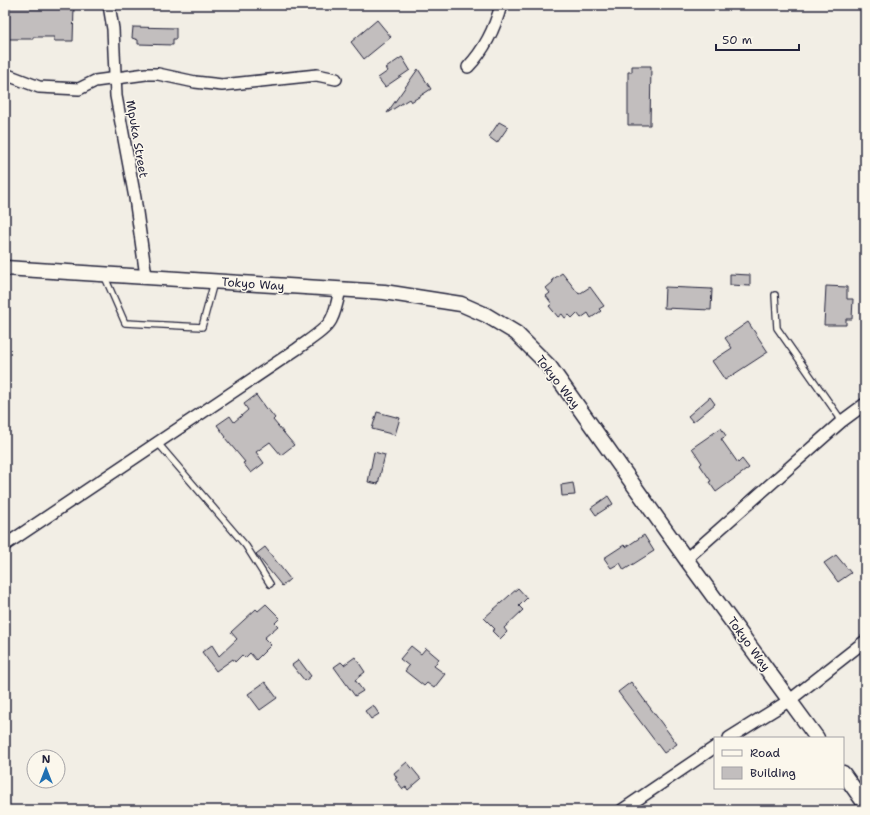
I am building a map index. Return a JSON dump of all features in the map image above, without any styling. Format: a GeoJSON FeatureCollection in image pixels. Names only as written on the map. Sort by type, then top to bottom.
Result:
{"type":"FeatureCollection","features":[{"type":"Feature","properties":{"kind":"street","name":"Mpuka Street"},"geometry":{"type":"LineString","coordinates":[[109,5],[113,29],[116,96],[146,276]]}},
{"type":"Feature","properties":{"kind":"street"},"geometry":{"type":"LineString","coordinates":[[468,67],[478,56],[485,44],[496,23],[501,5]]}},
{"type":"Feature","properties":{"kind":"street"},"geometry":{"type":"LineString","coordinates":[[5,74],[40,87],[79,89],[95,81],[140,74],[158,74],[195,82],[222,85],[317,75],[336,79]]}},
{"type":"Feature","properties":{"kind":"street","name":"Tokyo Way"},"geometry":{"type":"LineString","coordinates":[[5,268],[384,292],[461,304],[486,315],[516,333],[550,367],[686,559],[816,737]]}},
{"type":"Feature","properties":{"kind":"street"},"geometry":{"type":"LineString","coordinates":[[5,545],[297,349],[331,321],[340,289]]}},
{"type":"Feature","properties":{"kind":"street"},"geometry":{"type":"LineString","coordinates":[[686,559],[842,421],[865,404]]}},
{"type":"Feature","properties":{"kind":"street"},"geometry":{"type":"LineString","coordinates":[[731,737],[790,700],[865,641]]}},
{"type":"Feature","properties":{"kind":"street"},"geometry":{"type":"LineString","coordinates":[[622,810],[714,748]]}},
{"type":"Feature","properties":{"kind":"street"},"geometry":{"type":"LineString","coordinates":[[844,774],[865,804]]}},
{"type":"Feature","properties":{"kind":"lane"},"geometry":{"type":"LineString","coordinates":[[104,275],[125,323],[202,327],[214,281]]}},
{"type":"Feature","properties":{"kind":"lane"},"geometry":{"type":"LineString","coordinates":[[775,295],[777,328],[842,421]]}},
{"type":"Feature","properties":{"kind":"lane"},"geometry":{"type":"LineString","coordinates":[[157,442],[246,546],[270,584]]}},
{"type":"Feature","properties":{"kind":"building"},"geometry":{"type":"Polygon","coordinates":[[[5,6],[74,7],[73,41],[54,41],[54,37],[5,39],[5,6]]]}},
{"type":"Feature","properties":{"kind":"building"},"geometry":{"type":"Polygon","coordinates":[[[377,20],[391,37],[364,59],[351,42],[377,20]]]}},
{"type":"Feature","properties":{"kind":"building"},"geometry":{"type":"Polygon","coordinates":[[[133,27],[176,28],[176,39],[173,39],[173,45],[138,44],[138,40],[132,38],[133,27]]]}},
{"type":"Feature","properties":{"kind":"building"},"geometry":{"type":"Polygon","coordinates":[[[402,57],[410,70],[385,87],[378,78],[388,71],[386,68],[402,57]]]}},
{"type":"Feature","properties":{"kind":"building"},"geometry":{"type":"Polygon","coordinates":[[[632,66],[651,66],[650,125],[628,125],[628,72],[632,72],[632,66]]]}},
{"type":"Feature","properties":{"kind":"building"},"geometry":{"type":"Polygon","coordinates":[[[418,69],[431,89],[411,102],[409,99],[387,113],[418,69]]]}},
{"type":"Feature","properties":{"kind":"building"},"geometry":{"type":"Polygon","coordinates":[[[499,122],[508,127],[497,143],[489,137],[499,122]]]}},
{"type":"Feature","properties":{"kind":"building"},"geometry":{"type":"Polygon","coordinates":[[[562,273],[579,294],[590,287],[604,306],[599,309],[601,311],[591,318],[588,313],[581,318],[577,313],[572,318],[569,315],[565,318],[562,314],[558,317],[549,306],[552,304],[546,296],[550,293],[546,288],[553,282],[552,280],[562,273]]]}},
{"type":"Feature","properties":{"kind":"building"},"geometry":{"type":"Polygon","coordinates":[[[730,274],[750,275],[750,286],[730,285],[730,274]]]}},
{"type":"Feature","properties":{"kind":"building"},"geometry":{"type":"Polygon","coordinates":[[[826,286],[847,287],[847,299],[853,299],[852,319],[846,319],[846,325],[824,325],[826,286]]]}},
{"type":"Feature","properties":{"kind":"building"},"geometry":{"type":"Polygon","coordinates":[[[665,287],[712,289],[711,310],[664,308],[665,287]]]}},
{"type":"Feature","properties":{"kind":"building"},"geometry":{"type":"Polygon","coordinates":[[[748,322],[768,352],[725,380],[712,361],[732,348],[725,338],[748,322]]]}},
{"type":"Feature","properties":{"kind":"building"},"geometry":{"type":"Polygon","coordinates":[[[256,395],[266,409],[267,408],[275,418],[273,420],[294,445],[281,455],[270,442],[256,452],[264,463],[251,473],[243,463],[245,462],[225,438],[226,437],[217,425],[230,416],[234,422],[248,410],[244,404],[256,395]]]}},
{"type":"Feature","properties":{"kind":"building"},"geometry":{"type":"Polygon","coordinates":[[[710,397],[715,404],[693,422],[688,416],[710,397]]]}},
{"type":"Feature","properties":{"kind":"building"},"geometry":{"type":"Polygon","coordinates":[[[377,412],[400,418],[395,435],[372,429],[377,412]]]}},
{"type":"Feature","properties":{"kind":"building"},"geometry":{"type":"Polygon","coordinates":[[[721,428],[726,436],[721,439],[738,463],[742,459],[749,468],[716,492],[709,482],[711,481],[700,465],[702,463],[692,448],[721,428]]]}},
{"type":"Feature","properties":{"kind":"building"},"geometry":{"type":"Polygon","coordinates":[[[374,452],[385,455],[378,484],[368,482],[374,452]]]}},
{"type":"Feature","properties":{"kind":"building"},"geometry":{"type":"Polygon","coordinates":[[[573,483],[575,495],[562,496],[561,485],[573,483]]]}},
{"type":"Feature","properties":{"kind":"building"},"geometry":{"type":"Polygon","coordinates":[[[608,496],[613,504],[596,515],[591,508],[608,496]]]}},
{"type":"Feature","properties":{"kind":"building"},"geometry":{"type":"Polygon","coordinates":[[[644,535],[654,551],[624,570],[620,563],[611,568],[604,558],[624,545],[626,547],[644,535]]]}},
{"type":"Feature","properties":{"kind":"building"},"geometry":{"type":"Polygon","coordinates":[[[265,547],[290,579],[282,586],[256,554],[265,547]]]}},
{"type":"Feature","properties":{"kind":"building"},"geometry":{"type":"Polygon","coordinates":[[[836,555],[851,573],[838,582],[824,563],[836,555]]]}},
{"type":"Feature","properties":{"kind":"building"},"geometry":{"type":"Polygon","coordinates":[[[518,588],[527,598],[519,606],[523,610],[504,628],[507,632],[500,639],[492,631],[495,629],[484,618],[518,588]]]}},
{"type":"Feature","properties":{"kind":"building"},"geometry":{"type":"Polygon","coordinates":[[[266,604],[280,618],[275,623],[278,626],[264,638],[271,645],[256,660],[250,653],[245,658],[242,655],[235,662],[233,659],[216,671],[202,652],[212,645],[219,656],[237,639],[231,632],[256,609],[258,611],[266,604]]]}},
{"type":"Feature","properties":{"kind":"building"},"geometry":{"type":"Polygon","coordinates":[[[411,646],[421,654],[426,648],[439,659],[434,666],[445,674],[434,688],[427,683],[424,686],[405,671],[409,666],[400,659],[411,646]]]}},
{"type":"Feature","properties":{"kind":"building"},"geometry":{"type":"Polygon","coordinates":[[[355,657],[365,672],[355,680],[363,691],[355,696],[334,667],[341,662],[344,665],[355,657]]]}},
{"type":"Feature","properties":{"kind":"building"},"geometry":{"type":"Polygon","coordinates":[[[299,660],[311,676],[305,681],[292,665],[299,660]]]}},
{"type":"Feature","properties":{"kind":"building"},"geometry":{"type":"Polygon","coordinates":[[[265,682],[277,698],[260,710],[248,694],[265,682]]]}},
{"type":"Feature","properties":{"kind":"building"},"geometry":{"type":"Polygon","coordinates":[[[631,682],[677,744],[664,753],[618,692],[631,682]]]}},
{"type":"Feature","properties":{"kind":"building"},"geometry":{"type":"Polygon","coordinates":[[[373,705],[379,714],[371,719],[365,711],[373,705]]]}},
{"type":"Feature","properties":{"kind":"building"},"geometry":{"type":"Polygon","coordinates":[[[407,762],[421,779],[408,790],[406,787],[403,789],[395,779],[397,778],[394,773],[407,762]]]}}]}
